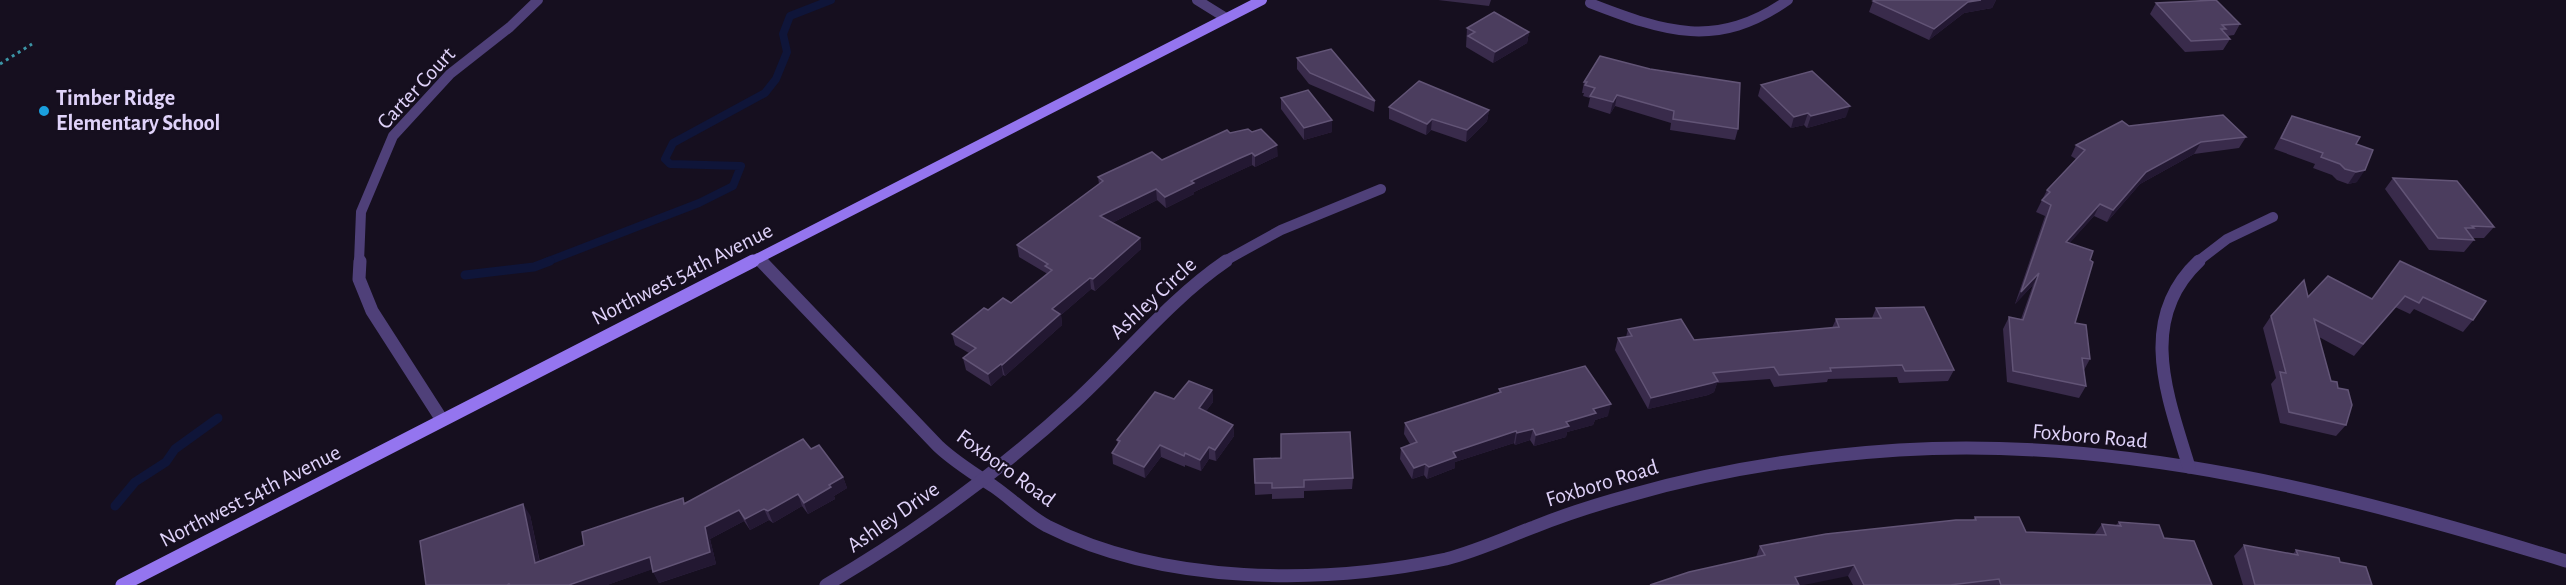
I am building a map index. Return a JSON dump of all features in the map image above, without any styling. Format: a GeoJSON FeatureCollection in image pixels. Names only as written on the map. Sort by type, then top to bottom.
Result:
{"type":"FeatureCollection","features":[{"type":"Feature","properties":{"kind":"street","name":"Carter Court"},"geometry":{"type":"LineString","coordinates":[[442,420],[372,311],[359,279],[361,212],[393,136],[450,74],[510,27],[538,0]]}},
{"type":"Feature","properties":{"kind":"street"},"geometry":{"type":"LineString","coordinates":[[1197,0],[1226,18]]}},
{"type":"Feature","properties":{"kind":"street","name":"Northwest 54th Avenue"},"geometry":{"type":"LineString","coordinates":[[122,585],[1262,0]]}},
{"type":"Feature","properties":{"kind":"street"},"geometry":{"type":"LineString","coordinates":[[1590,3],[1637,22],[1661,28],[1712,31],[1736,28],[1755,21],[1788,0]]}},
{"type":"Feature","properties":{"kind":"street","name":"Ashley Circle"},"geometry":{"type":"LineString","coordinates":[[981,479],[1077,401],[1182,294],[1224,262],[1268,235],[1316,212],[1381,189]]}},
{"type":"Feature","properties":{"kind":"street"},"geometry":{"type":"LineString","coordinates":[[2189,467],[2170,405],[2162,360],[2163,326],[2172,296],[2188,270],[2211,248],[2240,230],[2273,218]]}},
{"type":"Feature","properties":{"kind":"street","name":"Foxboro Road"},"geometry":{"type":"LineString","coordinates":[[758,258],[948,454],[1004,494],[1024,513],[1082,541],[1141,561],[1209,574],[1274,580],[1340,582],[1452,557],[1563,516],[1638,492],[1724,471],[1807,458],[1892,451],[1986,449],[2090,454],[2189,467],[2339,495],[2453,525],[2566,561]]}},
{"type":"Feature","properties":{"kind":"street","name":"Ashley Drive"},"geometry":{"type":"LineString","coordinates":[[826,585],[911,532],[981,479]]}},
{"type":"Feature","properties":{"kind":"path"},"geometry":{"type":"LineString","coordinates":[[0,64],[32,44]]}},
{"type":"Feature","properties":{"kind":"building"},"geometry":{"type":"Polygon","coordinates":[[[1981,0],[1968,2],[1934,29],[1873,1],[1981,0]]]}},
{"type":"Feature","properties":{"kind":"building"},"geometry":{"type":"Polygon","coordinates":[[[2216,0],[2240,24],[2222,25],[2226,29],[2221,29],[2230,39],[2191,41],[2156,3],[2216,0]]]}},
{"type":"Feature","properties":{"kind":"building"},"geometry":{"type":"Polygon","coordinates":[[[1494,12],[1529,32],[1495,52],[1468,36],[1475,32],[1467,28],[1494,12]]]}},
{"type":"Feature","properties":{"kind":"building"},"geometry":{"type":"Polygon","coordinates":[[[1331,49],[1375,101],[1310,73],[1297,58],[1331,49]]]}},
{"type":"Feature","properties":{"kind":"building"},"geometry":{"type":"Polygon","coordinates":[[[1600,56],[1650,69],[1740,83],[1738,129],[1673,119],[1674,111],[1617,95],[1613,102],[1590,96],[1595,88],[1585,85],[1587,82],[1584,82],[1600,56]]]}},
{"type":"Feature","properties":{"kind":"building"},"geometry":{"type":"Polygon","coordinates":[[[1812,71],[1850,106],[1811,116],[1808,113],[1794,117],[1761,85],[1812,71]]]}},
{"type":"Feature","properties":{"kind":"building"},"geometry":{"type":"Polygon","coordinates":[[[1419,81],[1489,110],[1467,130],[1432,119],[1427,124],[1389,107],[1419,81]]]}},
{"type":"Feature","properties":{"kind":"building"},"geometry":{"type":"Polygon","coordinates":[[[1308,90],[1332,120],[1304,128],[1281,98],[1308,90]]]}},
{"type":"Feature","properties":{"kind":"building"},"geometry":{"type":"Polygon","coordinates":[[[2223,115],[2246,137],[2201,142],[2146,172],[2113,210],[2100,204],[2066,242],[2093,251],[2090,260],[2093,262],[2075,323],[2086,325],[2090,359],[2082,358],[2086,386],[2013,371],[2009,317],[2023,320],[2039,273],[2021,292],[2051,205],[2042,200],[2050,192],[2047,190],[2085,150],[2076,145],[2122,121],[2129,126],[2223,115]]]}},
{"type":"Feature","properties":{"kind":"building"},"geometry":{"type":"Polygon","coordinates":[[[2292,116],[2360,137],[2356,144],[2373,150],[2365,170],[2356,172],[2345,169],[2340,164],[2321,157],[2323,153],[2281,138],[2292,116]]]}},
{"type":"Feature","properties":{"kind":"building"},"geometry":{"type":"Polygon","coordinates":[[[1248,129],[1252,132],[1261,129],[1277,145],[1255,156],[1252,153],[1238,159],[1191,181],[1194,183],[1165,197],[1156,189],[1100,216],[1140,238],[1093,279],[1090,278],[1052,309],[1060,314],[1002,365],[988,374],[963,358],[976,348],[952,334],[984,308],[988,310],[1003,298],[1011,303],[1052,270],[1045,266],[1048,264],[1017,245],[1103,181],[1098,177],[1152,152],[1162,160],[1227,130],[1230,133],[1248,129]]]}},
{"type":"Feature","properties":{"kind":"building"},"geometry":{"type":"Polygon","coordinates":[[[2393,178],[2457,181],[2494,227],[2465,228],[2474,240],[2438,238],[2393,178]]]}},
{"type":"Feature","properties":{"kind":"building"},"geometry":{"type":"Polygon","coordinates":[[[2400,261],[2486,301],[2473,320],[2423,297],[2419,303],[2405,296],[2363,344],[2314,319],[2331,381],[2337,382],[2338,388],[2348,390],[2352,405],[2346,425],[2289,412],[2280,372],[2286,373],[2271,316],[2304,280],[2308,297],[2328,276],[2372,299],[2400,261]]]}},
{"type":"Feature","properties":{"kind":"building"},"geometry":{"type":"Polygon","coordinates":[[[1924,307],[1954,370],[1905,371],[1902,365],[1830,368],[1831,371],[1779,375],[1774,367],[1713,373],[1718,381],[1651,398],[1618,338],[1632,336],[1628,329],[1681,319],[1694,340],[1839,327],[1836,319],[1881,318],[1876,308],[1924,307]]]}},
{"type":"Feature","properties":{"kind":"building"},"geometry":{"type":"Polygon","coordinates":[[[1585,366],[1611,404],[1593,409],[1596,413],[1566,422],[1569,426],[1536,435],[1533,429],[1517,433],[1516,431],[1453,452],[1456,457],[1429,467],[1425,464],[1414,468],[1401,448],[1417,442],[1405,423],[1501,392],[1499,389],[1585,366]]]}},
{"type":"Feature","properties":{"kind":"building"},"geometry":{"type":"Polygon","coordinates":[[[1189,381],[1212,390],[1199,408],[1233,425],[1215,450],[1209,447],[1200,460],[1185,453],[1184,456],[1160,445],[1144,467],[1112,453],[1120,441],[1117,440],[1155,392],[1174,399],[1189,381]]]}},
{"type":"Feature","properties":{"kind":"building"},"geometry":{"type":"Polygon","coordinates":[[[1350,432],[1353,478],[1304,480],[1304,487],[1272,488],[1272,483],[1255,483],[1254,459],[1281,458],[1281,434],[1350,432]]]}},
{"type":"Feature","properties":{"kind":"building"},"geometry":{"type":"Polygon","coordinates":[[[803,439],[811,449],[819,445],[843,477],[804,503],[798,494],[768,511],[764,509],[745,519],[739,510],[705,527],[710,552],[653,572],[650,557],[569,585],[426,585],[420,541],[523,504],[535,563],[584,545],[582,532],[683,498],[684,504],[803,439]]]}},
{"type":"Feature","properties":{"kind":"building"},"geometry":{"type":"Polygon","coordinates":[[[1975,517],[2019,517],[2026,532],[2106,535],[2102,524],[2121,526],[2119,522],[2159,525],[2164,538],[2194,541],[2212,585],[2001,585],[1999,579],[1950,585],[1864,585],[1854,565],[1795,577],[1799,585],[1650,585],[1689,572],[1765,555],[1760,546],[1826,534],[1956,520],[1976,520],[1975,517]]]}},
{"type":"Feature","properties":{"kind":"building"},"geometry":{"type":"Polygon","coordinates":[[[2244,545],[2298,555],[2296,550],[2339,558],[2340,562],[2366,567],[2372,585],[2255,585],[2244,545]]]}},
{"type":"Feature","properties":{"kind":"waterway"},"geometry":{"type":"LineString","coordinates":[[546,262],[699,203],[733,186],[741,166],[670,164],[665,159],[673,143],[765,93],[776,79],[787,52],[783,34],[790,16],[831,0]]}},
{"type":"Feature","properties":{"kind":"waterway"},"geometry":{"type":"LineString","coordinates":[[465,275],[534,267],[550,261]]}},
{"type":"Feature","properties":{"kind":"waterway"},"geometry":{"type":"LineString","coordinates":[[115,506],[135,482],[166,462],[175,449],[218,418]]}},
{"type":"Feature","properties":{"kind":"place","name":"Timber Ridge Elementary School"},"geometry":{"type":"Point","coordinates":[44,111]}}]}
